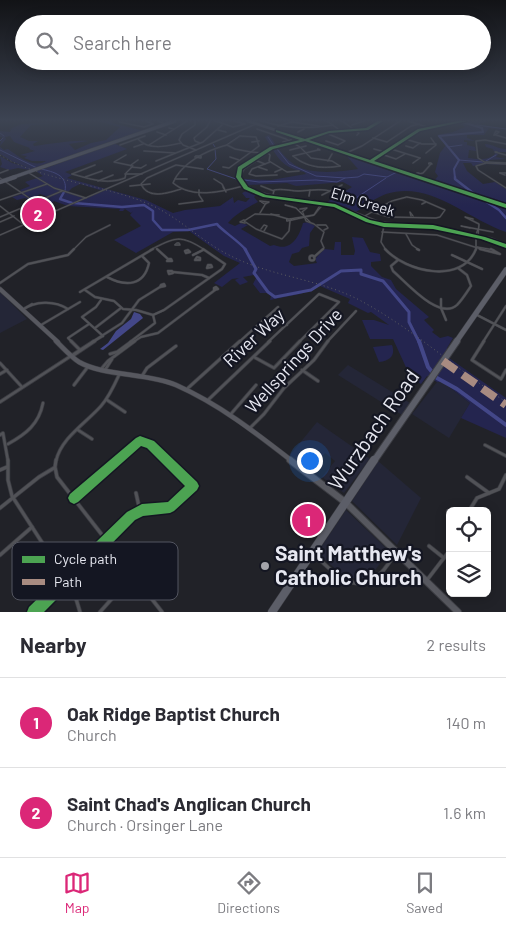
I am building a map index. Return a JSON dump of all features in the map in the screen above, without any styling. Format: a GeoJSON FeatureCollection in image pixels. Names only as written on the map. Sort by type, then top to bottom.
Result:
{"type":"FeatureCollection","features":[{"type":"Feature","properties":{"kind":"main road"},"geometry":{"type":"LineString","coordinates":[[2,182],[97,150]]}},
{"type":"Feature","properties":{"kind":"main road"},"geometry":{"type":"LineString","coordinates":[[335,150],[506,206]]}},
{"type":"Feature","properties":{"kind":"main road","name":"Wurzbach Road"},"geometry":{"type":"LineString","coordinates":[[272,612],[345,502],[506,271]]}},
{"type":"Feature","properties":{"kind":"main road"},"geometry":{"type":"LineString","coordinates":[[0,290],[23,309],[72,356],[88,366],[166,382],[207,401],[250,428],[345,502],[458,612]]}},
{"type":"Feature","properties":{"kind":"street"},"geometry":{"type":"LineString","coordinates":[[156,161],[185,150]]}},
{"type":"Feature","properties":{"kind":"street"},"geometry":{"type":"LineString","coordinates":[[0,235],[196,150]]}},
{"type":"Feature","properties":{"kind":"street"},"geometry":{"type":"LineString","coordinates":[[181,189],[174,185],[174,179],[197,158],[211,150]]}},
{"type":"Feature","properties":{"kind":"street"},"geometry":{"type":"LineString","coordinates":[[240,150],[263,153]]}},
{"type":"Feature","properties":{"kind":"street"},"geometry":{"type":"LineString","coordinates":[[141,185],[145,190],[156,194],[181,189],[199,191],[225,190],[244,185],[239,179],[238,172],[245,164],[269,150]]}},
{"type":"Feature","properties":{"kind":"street"},"geometry":{"type":"LineString","coordinates":[[302,150],[306,154],[314,159],[328,160],[340,166],[320,168],[300,162],[293,156],[306,154],[318,150]]}},
{"type":"Feature","properties":{"kind":"street"},"geometry":{"type":"LineString","coordinates":[[346,153],[353,150]]}},
{"type":"Feature","properties":{"kind":"street"},"geometry":{"type":"LineString","coordinates":[[376,150],[385,152]]}},
{"type":"Feature","properties":{"kind":"street"},"geometry":{"type":"LineString","coordinates":[[372,161],[388,150]]}},
{"type":"Feature","properties":{"kind":"street"},"geometry":{"type":"LineString","coordinates":[[394,150],[420,158],[413,163]]}},
{"type":"Feature","properties":{"kind":"street"},"geometry":{"type":"LineString","coordinates":[[426,153],[430,150]]}},
{"type":"Feature","properties":{"kind":"street"},"geometry":{"type":"LineString","coordinates":[[477,150],[478,158],[486,162],[506,164]]}},
{"type":"Feature","properties":{"kind":"street"},"geometry":{"type":"LineString","coordinates":[[223,167],[229,168],[253,151]]}},
{"type":"Feature","properties":{"kind":"street"},"geometry":{"type":"LineString","coordinates":[[497,151],[495,153],[506,155]]}},
{"type":"Feature","properties":{"kind":"street"},"geometry":{"type":"LineString","coordinates":[[144,152],[175,153]]}},
{"type":"Feature","properties":{"kind":"street"},"geometry":{"type":"LineString","coordinates":[[268,153],[270,162],[282,169],[288,172],[299,171]]}},
{"type":"Feature","properties":{"kind":"street"},"geometry":{"type":"LineString","coordinates":[[328,160],[332,154]]}},
{"type":"Feature","properties":{"kind":"street"},"geometry":{"type":"LineString","coordinates":[[381,154],[397,158],[406,154]]}},
{"type":"Feature","properties":{"kind":"street"},"geometry":{"type":"LineString","coordinates":[[126,155],[116,159],[114,162],[142,168],[146,165]]}},
{"type":"Feature","properties":{"kind":"street"},"geometry":{"type":"LineString","coordinates":[[230,157],[239,160]]}},
{"type":"Feature","properties":{"kind":"street"},"geometry":{"type":"LineString","coordinates":[[95,165],[72,174],[113,184],[125,179],[131,166],[138,160]]}},
{"type":"Feature","properties":{"kind":"street"},"geometry":{"type":"LineString","coordinates":[[254,160],[264,164]]}},
{"type":"Feature","properties":{"kind":"street"},"geometry":{"type":"LineString","coordinates":[[270,162],[251,170],[249,174],[256,176],[277,175]]}},
{"type":"Feature","properties":{"kind":"street"},"geometry":{"type":"LineString","coordinates":[[486,162],[476,166],[478,170],[506,188]]}},
{"type":"Feature","properties":{"kind":"street"},"geometry":{"type":"LineString","coordinates":[[416,175],[423,173],[431,164]]}},
{"type":"Feature","properties":{"kind":"street"},"geometry":{"type":"LineString","coordinates":[[141,185],[147,178],[174,166],[203,169]]}},
{"type":"Feature","properties":{"kind":"street"},"geometry":{"type":"LineString","coordinates":[[258,167],[267,170]]}},
{"type":"Feature","properties":{"kind":"street"},"geometry":{"type":"LineString","coordinates":[[275,172],[282,169]]}},
{"type":"Feature","properties":{"kind":"street"},"geometry":{"type":"LineString","coordinates":[[0,173],[8,170]]}},
{"type":"Feature","properties":{"kind":"street"},"geometry":{"type":"LineString","coordinates":[[85,178],[102,171]]}},
{"type":"Feature","properties":{"kind":"street"},"geometry":{"type":"LineString","coordinates":[[500,172],[506,174]]}},
{"type":"Feature","properties":{"kind":"street"},"geometry":{"type":"LineString","coordinates":[[28,173],[62,191],[86,198]]}},
{"type":"Feature","properties":{"kind":"street"},"geometry":{"type":"LineString","coordinates":[[126,174],[142,174]]}},
{"type":"Feature","properties":{"kind":"street"},"geometry":{"type":"LineString","coordinates":[[98,181],[113,175]]}},
{"type":"Feature","properties":{"kind":"street"},"geometry":{"type":"LineString","coordinates":[[0,178],[2,182],[35,202]]}},
{"type":"Feature","properties":{"kind":"street"},"geometry":{"type":"LineString","coordinates":[[174,179],[187,178]]}},
{"type":"Feature","properties":{"kind":"street"},"geometry":{"type":"LineString","coordinates":[[214,179],[221,182],[225,190]]}},
{"type":"Feature","properties":{"kind":"street"},"geometry":{"type":"LineString","coordinates":[[0,200],[47,184]]}},
{"type":"Feature","properties":{"kind":"street"},"geometry":{"type":"LineString","coordinates":[[130,186],[150,184]]}},
{"type":"Feature","properties":{"kind":"street","name":"Elm Creek"},"geometry":{"type":"LineString","coordinates":[[244,185],[254,192],[323,203],[384,224],[427,226],[477,235],[506,245]]}},
{"type":"Feature","properties":{"kind":"street"},"geometry":{"type":"LineString","coordinates":[[322,195],[342,185]]}},
{"type":"Feature","properties":{"kind":"street"},"geometry":{"type":"LineString","coordinates":[[261,186],[274,191]]}},
{"type":"Feature","properties":{"kind":"street"},"geometry":{"type":"LineString","coordinates":[[272,196],[274,191],[280,188],[292,192],[322,189],[330,191]]}},
{"type":"Feature","properties":{"kind":"street"},"geometry":{"type":"LineString","coordinates":[[309,196],[310,190]]}},
{"type":"Feature","properties":{"kind":"street"},"geometry":{"type":"LineString","coordinates":[[0,216],[62,191]]}},
{"type":"Feature","properties":{"kind":"street"},"geometry":{"type":"LineString","coordinates":[[179,204],[203,200],[199,191]]}},
{"type":"Feature","properties":{"kind":"street"},"geometry":{"type":"LineString","coordinates":[[364,218],[372,212],[392,201],[403,198],[416,198],[444,210],[440,217],[436,218],[389,216],[372,212]]}},
{"type":"Feature","properties":{"kind":"street"},"geometry":{"type":"LineString","coordinates":[[263,212],[266,203]]}},
{"type":"Feature","properties":{"kind":"street"},"geometry":{"type":"LineString","coordinates":[[290,220],[291,228],[284,238],[271,236],[245,223],[244,220],[263,212],[279,215],[290,220],[305,218],[318,214],[323,203]]}},
{"type":"Feature","properties":{"kind":"street"},"geometry":{"type":"LineString","coordinates":[[0,206],[24,225]]}},
{"type":"Feature","properties":{"kind":"street"},"geometry":{"type":"LineString","coordinates":[[293,207],[303,212]]}},
{"type":"Feature","properties":{"kind":"street"},"geometry":{"type":"LineString","coordinates":[[299,210],[302,208],[306,210],[303,212],[305,218],[323,230]]}},
{"type":"Feature","properties":{"kind":"street"},"geometry":{"type":"LineString","coordinates":[[0,222],[14,216]]}},
{"type":"Feature","properties":{"kind":"street"},"geometry":{"type":"LineString","coordinates":[[384,224],[380,240],[382,247],[398,260],[417,268],[438,270],[458,268],[475,254],[479,224],[473,219]]}},
{"type":"Feature","properties":{"kind":"street"},"geometry":{"type":"LineString","coordinates":[[0,283],[28,264],[68,255],[86,237],[110,225]]}},
{"type":"Feature","properties":{"kind":"street"},"geometry":{"type":"LineString","coordinates":[[260,230],[263,226],[267,225],[264,231]]}},
{"type":"Feature","properties":{"kind":"street"},"geometry":{"type":"LineString","coordinates":[[317,225],[326,225],[328,228],[323,230]]}},
{"type":"Feature","properties":{"kind":"street"},"geometry":{"type":"LineString","coordinates":[[470,228],[493,232]]}},
{"type":"Feature","properties":{"kind":"street"},"geometry":{"type":"LineString","coordinates":[[314,257],[324,248],[321,241],[323,230]]}},
{"type":"Feature","properties":{"kind":"street"},"geometry":{"type":"LineString","coordinates":[[382,232],[432,234],[493,251]]}},
{"type":"Feature","properties":{"kind":"street"},"geometry":{"type":"LineString","coordinates":[[406,234],[412,244],[419,250]]}},
{"type":"Feature","properties":{"kind":"street"},"geometry":{"type":"LineString","coordinates":[[173,239],[176,243]]}},
{"type":"Feature","properties":{"kind":"street"},"geometry":{"type":"LineString","coordinates":[[80,292],[173,239],[189,239],[224,263],[224,267],[218,272],[164,310],[153,315],[121,308],[111,300],[93,296],[85,290]]}},
{"type":"Feature","properties":{"kind":"street"},"geometry":{"type":"LineString","coordinates":[[156,248],[168,259]]}},
{"type":"Feature","properties":{"kind":"street"},"geometry":{"type":"LineString","coordinates":[[193,255],[204,250]]}},
{"type":"Feature","properties":{"kind":"street"},"geometry":{"type":"LineString","coordinates":[[189,253],[196,258]]}},
{"type":"Feature","properties":{"kind":"street"},"geometry":{"type":"LineString","coordinates":[[107,277],[122,282],[134,282],[143,279],[147,274],[149,263],[142,256]]}},
{"type":"Feature","properties":{"kind":"street"},"geometry":{"type":"LineString","coordinates":[[452,256],[482,269]]}},
{"type":"Feature","properties":{"kind":"street"},"geometry":{"type":"LineString","coordinates":[[398,260],[389,267],[424,300],[441,308],[454,307],[470,287],[469,278],[458,268]]}},
{"type":"Feature","properties":{"kind":"street"},"geometry":{"type":"LineString","coordinates":[[211,268],[218,272]]}},
{"type":"Feature","properties":{"kind":"street"},"geometry":{"type":"LineString","coordinates":[[438,270],[440,274]]}},
{"type":"Feature","properties":{"kind":"street"},"geometry":{"type":"LineString","coordinates":[[173,272],[202,275],[209,278]]}},
{"type":"Feature","properties":{"kind":"street"},"geometry":{"type":"LineString","coordinates":[[0,402],[85,349],[125,321],[139,300],[160,288]]}},
{"type":"Feature","properties":{"kind":"street"},"geometry":{"type":"LineString","coordinates":[[103,370],[112,358],[143,336],[158,333],[215,290]]}},
{"type":"Feature","properties":{"kind":"street","name":"River Way"},"geometry":{"type":"LineString","coordinates":[[207,401],[319,294],[339,302],[274,368],[254,357]]}},
{"type":"Feature","properties":{"kind":"street"},"geometry":{"type":"LineString","coordinates":[[102,299],[96,307],[82,317],[103,336]]}},
{"type":"Feature","properties":{"kind":"street"},"geometry":{"type":"LineString","coordinates":[[441,299],[441,308],[446,320]]}},
{"type":"Feature","properties":{"kind":"street"},"geometry":{"type":"LineString","coordinates":[[39,326],[80,302]]}},
{"type":"Feature","properties":{"kind":"street"},"geometry":{"type":"LineString","coordinates":[[23,309],[32,304]]}},
{"type":"Feature","properties":{"kind":"street"},"geometry":{"type":"LineString","coordinates":[[23,309],[32,304],[60,304],[68,309]]}},
{"type":"Feature","properties":{"kind":"street"},"geometry":{"type":"LineString","coordinates":[[506,306],[472,360],[501,379],[506,370]]}},
{"type":"Feature","properties":{"kind":"street"},"geometry":{"type":"LineString","coordinates":[[186,390],[278,307]]}},
{"type":"Feature","properties":{"kind":"street"},"geometry":{"type":"LineString","coordinates":[[95,328],[121,308]]}},
{"type":"Feature","properties":{"kind":"street","name":"Wellsprings Drive"},"geometry":{"type":"LineString","coordinates":[[250,428],[264,414],[284,388],[314,360],[320,350],[356,311]]}},
{"type":"Feature","properties":{"kind":"street"},"geometry":{"type":"LineString","coordinates":[[476,314],[506,330]]}},
{"type":"Feature","properties":{"kind":"street"},"geometry":{"type":"LineString","coordinates":[[110,354],[117,352],[152,327],[155,323],[153,315]]}},
{"type":"Feature","properties":{"kind":"street"},"geometry":{"type":"LineString","coordinates":[[270,315],[287,325]]}},
{"type":"Feature","properties":{"kind":"street"},"geometry":{"type":"LineString","coordinates":[[80,350],[68,338],[89,324]]}},
{"type":"Feature","properties":{"kind":"street"},"geometry":{"type":"LineString","coordinates":[[72,356],[103,336]]}},
{"type":"Feature","properties":{"kind":"street"},"geometry":{"type":"LineString","coordinates":[[142,376],[147,368],[176,346]]}},
{"type":"Feature","properties":{"kind":"street"},"geometry":{"type":"LineString","coordinates":[[0,363],[22,387]]}},
{"type":"Feature","properties":{"kind":"street"},"geometry":{"type":"LineString","coordinates":[[74,385],[88,366]]}},
{"type":"Feature","properties":{"kind":"street"},"geometry":{"type":"LineString","coordinates":[[0,374],[6,370]]}},
{"type":"Feature","properties":{"kind":"street"},"geometry":{"type":"LineString","coordinates":[[302,370],[318,381]]}},
{"type":"Feature","properties":{"kind":"street"},"geometry":{"type":"LineString","coordinates":[[74,498],[140,441],[150,444],[193,486],[170,507],[140,511],[131,516],[106,541],[57,477],[54,468],[58,452],[106,399],[120,372]]}},
{"type":"Feature","properties":{"kind":"street"},"geometry":{"type":"LineString","coordinates":[[230,415],[256,385]]}},
{"type":"Feature","properties":{"kind":"street"},"geometry":{"type":"LineString","coordinates":[[106,399],[125,412]]}},
{"type":"Feature","properties":{"kind":"street"},"geometry":{"type":"LineString","coordinates":[[8,444],[22,437],[34,425],[40,417],[43,403]]}},
{"type":"Feature","properties":{"kind":"street"},"geometry":{"type":"LineString","coordinates":[[78,430],[92,439]]}},
{"type":"Feature","properties":{"kind":"street"},"geometry":{"type":"LineString","coordinates":[[1,434],[8,444],[7,467],[9,486],[42,542]]}},
{"type":"Feature","properties":{"kind":"street"},"geometry":{"type":"LineString","coordinates":[[485,445],[506,456]]}},
{"type":"Feature","properties":{"kind":"street"},"geometry":{"type":"LineString","coordinates":[[0,470],[7,467]]}},
{"type":"Feature","properties":{"kind":"street"},"geometry":{"type":"LineString","coordinates":[[0,508],[39,477],[54,468]]}},
{"type":"Feature","properties":{"kind":"street"},"geometry":{"type":"LineString","coordinates":[[471,507],[477,498],[499,489],[506,475]]}},
{"type":"Feature","properties":{"kind":"street"},"geometry":{"type":"LineString","coordinates":[[467,477],[489,493]]}},
{"type":"Feature","properties":{"kind":"street"},"geometry":{"type":"LineString","coordinates":[[136,493],[140,511]]}},
{"type":"Feature","properties":{"kind":"street"},"geometry":{"type":"LineString","coordinates":[[15,542],[32,527]]}},
{"type":"Feature","properties":{"kind":"street"},"geometry":{"type":"LineString","coordinates":[[0,555],[12,544]]}},
{"type":"Feature","properties":{"kind":"street"},"geometry":{"type":"LineString","coordinates":[[429,546],[444,558]]}},
{"type":"Feature","properties":{"kind":"street"},"geometry":{"type":"LineString","coordinates":[[312,552],[337,576],[356,584],[368,583],[374,580],[397,552]]}},
{"type":"Feature","properties":{"kind":"street"},"geometry":{"type":"LineString","coordinates":[[426,581],[448,552]]}},
{"type":"Feature","properties":{"kind":"street"},"geometry":{"type":"LineString","coordinates":[[34,612],[46,600]]}},
{"type":"Feature","properties":{"kind":"street"},"geometry":{"type":"LineString","coordinates":[[76,600],[80,612]]}},
{"type":"Feature","properties":{"kind":"street"},"geometry":{"type":"LineString","coordinates":[[100,612],[111,600]]}},
{"type":"Feature","properties":{"kind":"street"},"geometry":{"type":"LineString","coordinates":[[153,600],[162,612]]}},
{"type":"Feature","properties":{"kind":"shaded area"},"geometry":{"type":"Polygon","coordinates":[[[0,150],[9,150],[31,163],[46,161],[32,161],[24,158],[27,156],[20,155],[35,151],[31,150],[92,150],[46,166],[49,167],[96,150],[125,150],[65,172],[72,175],[67,178],[146,200],[173,213],[220,206],[233,197],[234,203],[238,200],[246,202],[250,198],[246,198],[242,193],[248,190],[257,194],[254,197],[258,202],[228,223],[235,226],[241,223],[248,225],[241,229],[270,246],[280,247],[290,245],[297,238],[303,223],[309,222],[315,226],[310,233],[309,246],[292,254],[289,262],[294,266],[317,263],[315,259],[324,249],[334,250],[335,242],[341,242],[341,255],[354,255],[352,237],[363,238],[370,252],[380,254],[381,261],[371,262],[371,266],[382,277],[391,280],[396,289],[429,317],[424,320],[434,330],[432,332],[440,338],[448,336],[453,338],[447,348],[449,358],[506,398],[506,438],[461,418],[470,403],[443,382],[437,382],[427,376],[421,384],[410,376],[393,339],[370,339],[362,320],[374,320],[389,325],[371,312],[368,313],[348,303],[350,299],[320,286],[300,294],[270,300],[271,296],[267,293],[260,293],[253,284],[256,278],[254,275],[243,277],[248,282],[240,285],[235,280],[239,278],[232,279],[222,287],[214,283],[240,263],[224,256],[189,231],[173,232],[136,253],[114,240],[141,226],[130,215],[133,211],[131,213],[125,209],[119,211],[120,209],[68,206],[54,201],[50,205],[42,200],[48,197],[40,194],[37,196],[40,197],[30,201],[25,198],[17,200],[12,197],[23,194],[20,190],[30,186],[25,182],[43,176],[36,171],[18,168],[9,170],[0,167],[2,164],[0,156],[12,163],[27,167],[13,162],[0,154],[0,150]],[[80,184],[68,192],[86,198],[103,191],[80,184]]]}},
{"type":"Feature","properties":{"kind":"shaded area"},"geometry":{"type":"Polygon","coordinates":[[[273,150],[279,150],[295,165],[309,170],[326,172],[358,169],[345,154],[506,208],[506,232],[433,196],[418,192],[402,191],[386,194],[356,212],[327,202],[352,187],[343,182],[296,186],[287,183],[248,185],[243,179],[271,180],[306,174],[284,164],[273,150]]]}},
{"type":"Feature","properties":{"kind":"shaded area"},"geometry":{"type":"Polygon","coordinates":[[[443,150],[476,150],[469,150],[468,158],[486,159],[495,154],[493,150],[506,150],[506,152],[500,152],[496,157],[506,159],[489,160],[490,162],[506,162],[506,165],[488,164],[473,166],[471,163],[463,163],[467,171],[483,184],[495,182],[506,189],[506,205],[434,181],[438,176],[435,172],[443,150]]]}},
{"type":"Feature","properties":{"kind":"shaded area"},"geometry":{"type":"Polygon","coordinates":[[[0,292],[27,319],[0,333],[0,292]]]}},
{"type":"Feature","properties":{"kind":"shaded area"},"geometry":{"type":"Polygon","coordinates":[[[134,312],[140,314],[143,318],[103,350],[100,349],[108,343],[116,331],[131,319],[134,312]]]}},
{"type":"Feature","properties":{"kind":"shaded area"},"geometry":{"type":"Polygon","coordinates":[[[392,345],[393,352],[391,357],[379,362],[373,347],[392,345]]]}},
{"type":"Feature","properties":{"kind":"shaded area"},"geometry":{"type":"Polygon","coordinates":[[[348,365],[410,403],[402,415],[338,375],[348,365]]]}},
{"type":"Feature","properties":{"kind":"shaded area"},"geometry":{"type":"Polygon","coordinates":[[[437,382],[443,382],[470,403],[449,438],[412,414],[437,382]]]}},
{"type":"Feature","properties":{"kind":"shaded area"},"geometry":{"type":"Polygon","coordinates":[[[317,422],[370,459],[344,493],[322,477],[335,461],[325,453],[311,471],[290,455],[317,422]]]}},
{"type":"Feature","properties":{"kind":"shaded area"},"geometry":{"type":"Polygon","coordinates":[[[378,461],[421,498],[397,545],[352,501],[378,461]]]}},
{"type":"Feature","properties":{"kind":"shaded area"},"geometry":{"type":"Polygon","coordinates":[[[346,510],[389,551],[376,569],[364,578],[351,578],[338,571],[317,553],[346,510]]]}},
{"type":"Feature","properties":{"kind":"waterway"},"geometry":{"type":"LineString","coordinates":[[0,150],[37,168]]}},
{"type":"Feature","properties":{"kind":"waterway"},"geometry":{"type":"LineString","coordinates":[[215,150],[216,159],[207,169],[236,179]]}},
{"type":"Feature","properties":{"kind":"waterway"},"geometry":{"type":"LineString","coordinates":[[277,150],[289,164],[316,176],[345,178]]}},
{"type":"Feature","properties":{"kind":"waterway"},"geometry":{"type":"LineString","coordinates":[[450,150],[459,160],[454,169],[455,178]]}},
{"type":"Feature","properties":{"kind":"waterway"},"geometry":{"type":"LineString","coordinates":[[486,161],[496,155]]}},
{"type":"Feature","properties":{"kind":"waterway"},"geometry":{"type":"LineString","coordinates":[[459,160],[483,162]]}},
{"type":"Feature","properties":{"kind":"waterway"},"geometry":{"type":"LineString","coordinates":[[41,169],[59,175],[64,181],[65,191]]}},
{"type":"Feature","properties":{"kind":"waterway"},"geometry":{"type":"LineString","coordinates":[[345,178],[358,177],[364,174],[387,177],[397,172]]}},
{"type":"Feature","properties":{"kind":"waterway"},"geometry":{"type":"LineString","coordinates":[[417,175],[462,190]]}},
{"type":"Feature","properties":{"kind":"waterway"},"geometry":{"type":"LineString","coordinates":[[244,180],[259,182],[316,180],[337,182],[345,178]]}},
{"type":"Feature","properties":{"kind":"waterway"},"geometry":{"type":"LineString","coordinates":[[347,204],[386,178]]}},
{"type":"Feature","properties":{"kind":"waterway"},"geometry":{"type":"LineString","coordinates":[[455,178],[477,196]]}},
{"type":"Feature","properties":{"kind":"waterway"},"geometry":{"type":"LineString","coordinates":[[64,192],[60,199],[72,203]]}},
{"type":"Feature","properties":{"kind":"waterway"},"geometry":{"type":"LineString","coordinates":[[482,199],[499,210],[506,218]]}},
{"type":"Feature","properties":{"kind":"waterway"},"geometry":{"type":"LineString","coordinates":[[74,203],[122,207],[144,205],[153,211],[153,220],[162,230],[188,230],[217,224],[245,249]]}},
{"type":"Feature","properties":{"kind":"waterway"},"geometry":{"type":"LineString","coordinates":[[245,249],[256,269],[254,273],[268,292],[275,297],[311,290],[341,271],[361,270],[361,274],[383,281],[409,312],[409,322],[419,342]]}},
{"type":"Feature","properties":{"kind":"waterway"},"geometry":{"type":"LineString","coordinates":[[419,341],[428,367],[437,378],[457,389],[506,425]]}},
{"type":"Feature","properties":{"kind":"railway"},"geometry":{"type":"LineString","coordinates":[[0,155],[35,171],[113,192],[151,205],[172,216],[210,244],[231,256],[263,269],[347,294],[400,325],[506,402]]}},
{"type":"Feature","properties":{"kind":"marked path"},"geometry":{"type":"LineString","coordinates":[[443,361],[506,405]]}},
{"type":"Feature","properties":{"kind":"cycle path"},"geometry":{"type":"LineString","coordinates":[[270,150],[240,168],[238,177],[246,188],[265,196],[335,206],[368,221],[384,225],[433,227],[483,238],[506,246]]}},
{"type":"Feature","properties":{"kind":"cycle path"},"geometry":{"type":"LineString","coordinates":[[334,150],[506,206]]}},
{"type":"Feature","properties":{"kind":"cycle path"},"geometry":{"type":"LineString","coordinates":[[370,162],[389,150]]}},
{"type":"Feature","properties":{"kind":"cycle path"},"geometry":{"type":"LineString","coordinates":[[74,498],[140,441],[150,444],[193,486],[170,507],[142,510],[131,516],[105,542]]}},
{"type":"Feature","properties":{"kind":"cycle path"},"geometry":{"type":"LineString","coordinates":[[34,612],[46,600]]}},
{"type":"Feature","properties":{"kind":"place","name":"Saint Chad's Anglican Church"},"geometry":{"type":"Point","coordinates":[38,214]}},
{"type":"Feature","properties":{"kind":"place","name":"Oak Ridge Baptist Church"},"geometry":{"type":"Point","coordinates":[308,520]}},
{"type":"Feature","properties":{"kind":"place","name":"Saint Matthew's Catholic Church"},"geometry":{"type":"Point","coordinates":[265,566]}}]}
